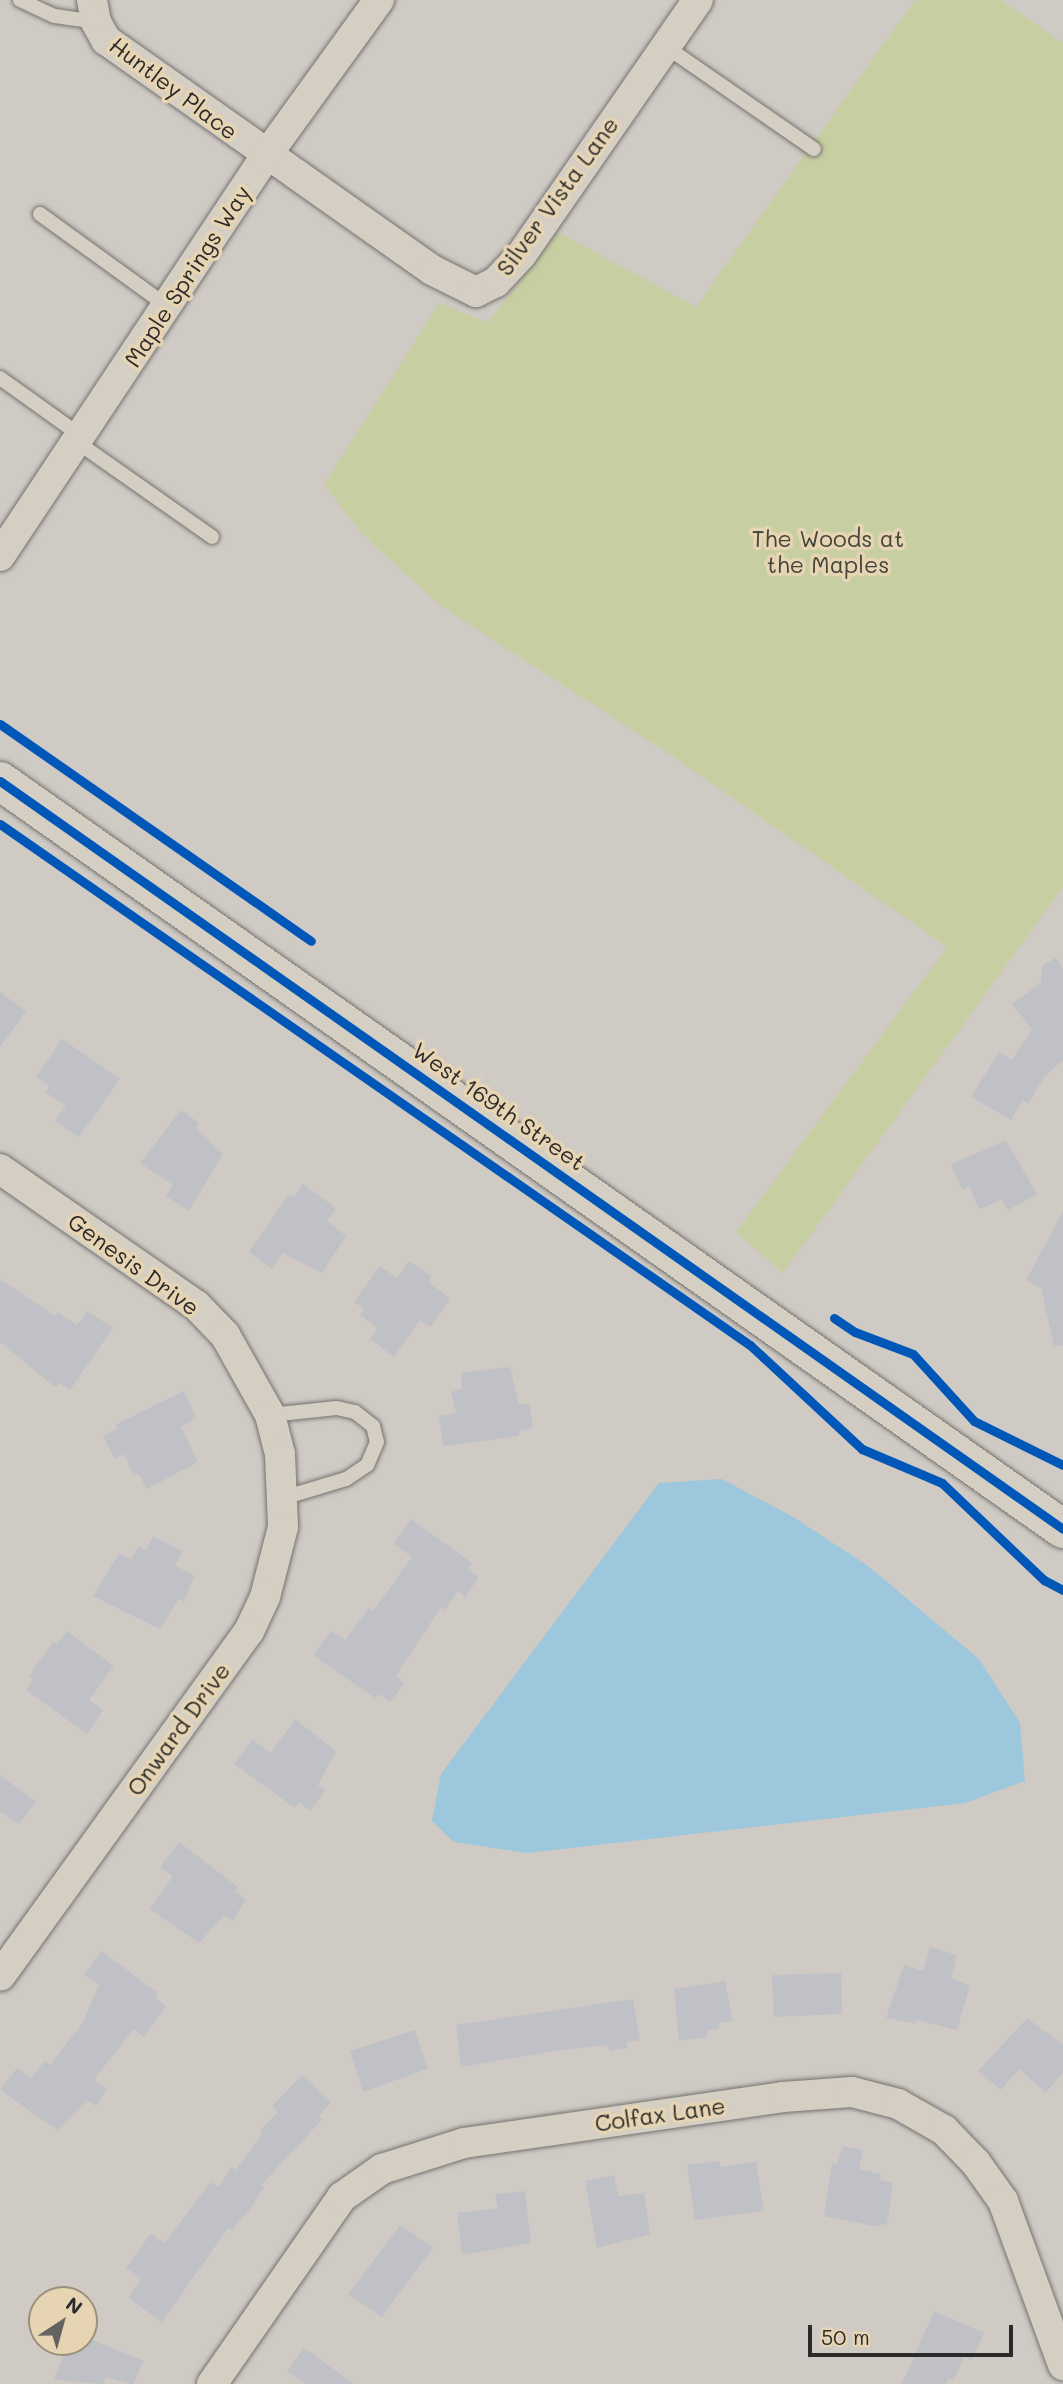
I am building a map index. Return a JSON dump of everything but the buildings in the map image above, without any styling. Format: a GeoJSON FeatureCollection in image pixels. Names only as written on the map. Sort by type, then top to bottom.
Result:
{"type":"FeatureCollection","features":[{"type":"Feature","properties":{"kind":"street","name":"Maple Springs Way"},"geometry":{"type":"LineString","coordinates":[[0,556],[167,306],[379,0]]}},
{"type":"Feature","properties":{"kind":"street","name":"Silver Vista Lane"},"geometry":{"type":"LineString","coordinates":[[271,159],[432,270],[476,292],[496,282],[522,254],[698,0]]}},
{"type":"Feature","properties":{"kind":"street","name":"Huntley Place"},"geometry":{"type":"LineString","coordinates":[[94,11],[106,40],[271,159]]}},
{"type":"Feature","properties":{"kind":"street","name":"West 169th Street"},"geometry":{"type":"LineString","coordinates":[[0,781],[975,1463],[1063,1529]]}},
{"type":"Feature","properties":{"kind":"street","name":"Genesis Drive"},"geometry":{"type":"LineString","coordinates":[[0,1169],[195,1305],[225,1335],[270,1416],[281,1454]]}},
{"type":"Feature","properties":{"kind":"street","name":"Onward Drive"},"geometry":{"type":"LineString","coordinates":[[0,1976],[249,1631],[275,1564],[283,1527],[281,1454]]}},
{"type":"Feature","properties":{"kind":"street","name":"Colfax Lane"},"geometry":{"type":"LineString","coordinates":[[212,2384],[342,2197],[382,2169],[464,2143],[783,2097],[852,2092],[898,2105],[944,2130],[976,2163],[1003,2202],[1063,2365]]}},
{"type":"Feature","properties":{"kind":"lane"},"geometry":{"type":"LineString","coordinates":[[20,0],[54,16],[94,11]]}},
{"type":"Feature","properties":{"kind":"lane"},"geometry":{"type":"LineString","coordinates":[[665,46],[814,149]]}},
{"type":"Feature","properties":{"kind":"lane"},"geometry":{"type":"LineString","coordinates":[[40,214],[167,306]]}},
{"type":"Feature","properties":{"kind":"lane"},"geometry":{"type":"LineString","coordinates":[[0,378],[212,537]]}},
{"type":"Feature","properties":{"kind":"lane"},"geometry":{"type":"LineString","coordinates":[[270,1416],[337,1408],[355,1412],[373,1426],[377,1442],[367,1465],[346,1479],[283,1498]]}},
{"type":"Feature","properties":{"kind":"green space","name":"The Woods at the Maples"},"geometry":{"type":"Polygon","coordinates":[[[915,0],[1001,0],[1063,43],[1063,887],[783,1273],[736,1232],[947,947],[668,753],[441,606],[363,535],[324,485],[439,303],[488,322],[558,232],[696,307],[915,0]]]}},
{"type":"Feature","properties":{"kind":"water"},"geometry":{"type":"Polygon","coordinates":[[[722,1479],[795,1518],[868,1566],[979,1659],[1020,1723],[1025,1781],[965,1803],[527,1853],[454,1842],[432,1821],[441,1774],[659,1483],[722,1479]]]}},
{"type":"Feature","properties":{"kind":"cycle path"},"geometry":{"type":"LineString","coordinates":[[0,724],[311,941]]}},
{"type":"Feature","properties":{"kind":"cycle path"},"geometry":{"type":"LineString","coordinates":[[0,781],[1063,1529]]}},
{"type":"Feature","properties":{"kind":"cycle path"},"geometry":{"type":"LineString","coordinates":[[0,824],[750,1345],[862,1449],[942,1483],[1044,1580],[1063,1590]]}},
{"type":"Feature","properties":{"kind":"cycle path"},"geometry":{"type":"LineString","coordinates":[[834,1318],[855,1332],[913,1354],[974,1421],[1063,1465]]}}]}
